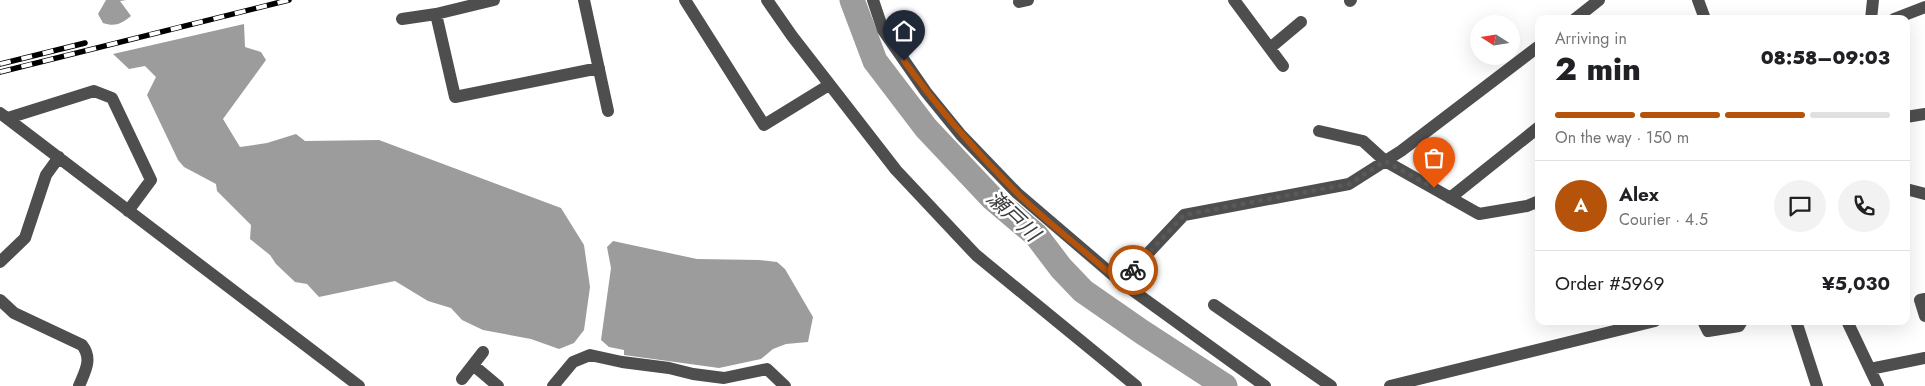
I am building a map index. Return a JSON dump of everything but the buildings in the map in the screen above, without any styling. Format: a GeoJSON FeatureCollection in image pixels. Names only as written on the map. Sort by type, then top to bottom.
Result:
{"type":"FeatureCollection","features":[{"type":"Feature","properties":{"kind":"street"},"geometry":{"type":"LineString","coordinates":[[402,19],[436,14],[494,0]]}},
{"type":"Feature","properties":{"kind":"street"},"geometry":{"type":"LineString","coordinates":[[584,0],[608,111]]}},
{"type":"Feature","properties":{"kind":"street"},"geometry":{"type":"LineString","coordinates":[[686,0],[764,125],[829,85]]}},
{"type":"Feature","properties":{"kind":"street"},"geometry":{"type":"LineString","coordinates":[[767,0],[829,85],[896,170],[976,255],[1136,386]]}},
{"type":"Feature","properties":{"kind":"street"},"geometry":{"type":"LineString","coordinates":[[873,0],[883,30],[926,92],[962,135],[1017,193],[1120,282],[1265,386]]}},
{"type":"Feature","properties":{"kind":"street"},"geometry":{"type":"LineString","coordinates":[[1234,0],[1283,66]]}},
{"type":"Feature","properties":{"kind":"street"},"geometry":{"type":"LineString","coordinates":[[1580,15],[1600,0]]}},
{"type":"Feature","properties":{"kind":"street"},"geometry":{"type":"LineString","coordinates":[[1698,0],[1704,15]]}},
{"type":"Feature","properties":{"kind":"street"},"geometry":{"type":"LineString","coordinates":[[1871,15],[1873,0]]}},
{"type":"Feature","properties":{"kind":"street"},"geometry":{"type":"LineString","coordinates":[[1904,15],[1925,7]]}},
{"type":"Feature","properties":{"kind":"street"},"geometry":{"type":"LineString","coordinates":[[436,14],[454,97],[599,68]]}},
{"type":"Feature","properties":{"kind":"street"},"geometry":{"type":"LineString","coordinates":[[1270,48],[1301,22]]}},
{"type":"Feature","properties":{"kind":"street"},"geometry":{"type":"LineString","coordinates":[[1120,282],[1184,215],[1349,184],[1401,151],[1535,49]]}},
{"type":"Feature","properties":{"kind":"street"},"geometry":{"type":"LineString","coordinates":[[4,116],[94,91],[112,98],[152,180],[128,211]]}},
{"type":"Feature","properties":{"kind":"street"},"geometry":{"type":"LineString","coordinates":[[1910,116],[1925,114]]}},
{"type":"Feature","properties":{"kind":"street"},"geometry":{"type":"LineString","coordinates":[[4,116],[359,386]]}},
{"type":"Feature","properties":{"kind":"street"},"geometry":{"type":"LineString","coordinates":[[1450,198],[1535,130]]}},
{"type":"Feature","properties":{"kind":"street"},"geometry":{"type":"LineString","coordinates":[[1320,131],[1363,141],[1385,161],[1479,214],[1535,203]]}},
{"type":"Feature","properties":{"kind":"street"},"geometry":{"type":"LineString","coordinates":[[0,262],[25,238],[46,175],[59,158]]}},
{"type":"Feature","properties":{"kind":"street"},"geometry":{"type":"LineString","coordinates":[[1910,190],[1925,194]]}},
{"type":"Feature","properties":{"kind":"street"},"geometry":{"type":"LineString","coordinates":[[1925,298],[1920,300],[1925,316]]}},
{"type":"Feature","properties":{"kind":"street"},"geometry":{"type":"LineString","coordinates":[[0,300],[14,313],[82,345],[88,353],[88,362],[79,386]]}},
{"type":"Feature","properties":{"kind":"street"},"geometry":{"type":"LineString","coordinates":[[1214,305],[1331,386]]}},
{"type":"Feature","properties":{"kind":"street"},"geometry":{"type":"LineString","coordinates":[[1390,386],[1639,325]]}},
{"type":"Feature","properties":{"kind":"street"},"geometry":{"type":"LineString","coordinates":[[1705,325],[1708,331],[1740,325]]}},
{"type":"Feature","properties":{"kind":"street"},"geometry":{"type":"LineString","coordinates":[[1797,325],[1817,386]]}},
{"type":"Feature","properties":{"kind":"street"},"geometry":{"type":"LineString","coordinates":[[1849,325],[1878,386]]}},
{"type":"Feature","properties":{"kind":"street"},"geometry":{"type":"LineString","coordinates":[[462,379],[483,352]]}},
{"type":"Feature","properties":{"kind":"street"},"geometry":{"type":"LineString","coordinates":[[553,386],[573,362],[590,355],[724,378],[767,370],[785,386]]}},
{"type":"Feature","properties":{"kind":"street"},"geometry":{"type":"LineString","coordinates":[[1870,370],[1925,358]]}},
{"type":"Feature","properties":{"kind":"street"},"geometry":{"type":"LineString","coordinates":[[473,365],[498,386]]}},
{"type":"Feature","properties":{"kind":"shaded area"},"geometry":{"type":"Polygon","coordinates":[[[106,0],[127,0],[120,1],[131,16],[118,24],[103,23],[98,14],[106,0]]]}},
{"type":"Feature","properties":{"kind":"shaded area"},"geometry":{"type":"Polygon","coordinates":[[[244,24],[245,47],[261,52],[266,60],[223,119],[240,147],[267,143],[296,134],[305,141],[379,140],[561,208],[584,245],[590,287],[584,330],[574,343],[559,349],[531,339],[483,330],[462,320],[451,308],[428,301],[395,281],[319,297],[307,284],[295,282],[276,264],[270,255],[250,239],[251,225],[217,191],[216,184],[184,167],[178,160],[147,95],[156,77],[145,66],[129,69],[113,54],[244,24]]]}},
{"type":"Feature","properties":{"kind":"shaded area"},"geometry":{"type":"Polygon","coordinates":[[[613,241],[697,259],[777,262],[785,269],[813,317],[808,342],[786,344],[773,349],[761,359],[719,368],[624,355],[624,350],[609,347],[601,340],[611,268],[607,247],[613,241]]]}},
{"type":"Feature","properties":{"kind":"waterway","name":"瀬戸川"},"geometry":{"type":"LineString","coordinates":[[852,0],[875,61],[926,128],[992,198],[1036,235],[1061,268],[1083,291],[1225,386]]}},
{"type":"Feature","properties":{"kind":"railway"},"geometry":{"type":"LineString","coordinates":[[0,72],[289,0]]}},
{"type":"Feature","properties":{"kind":"railway"},"geometry":{"type":"LineString","coordinates":[[0,64],[85,43]]}},
{"type":"Feature","properties":{"kind":"way so far"},"geometry":{"type":"LineString","coordinates":[[1133,270],[1184,215],[1349,184],[1385,161],[1434,188]]}},
{"type":"Feature","properties":{"kind":"route"},"geometry":{"type":"LineString","coordinates":[[904,61],[926,92],[962,135],[1017,193],[1120,282],[1133,270]]}}]}
